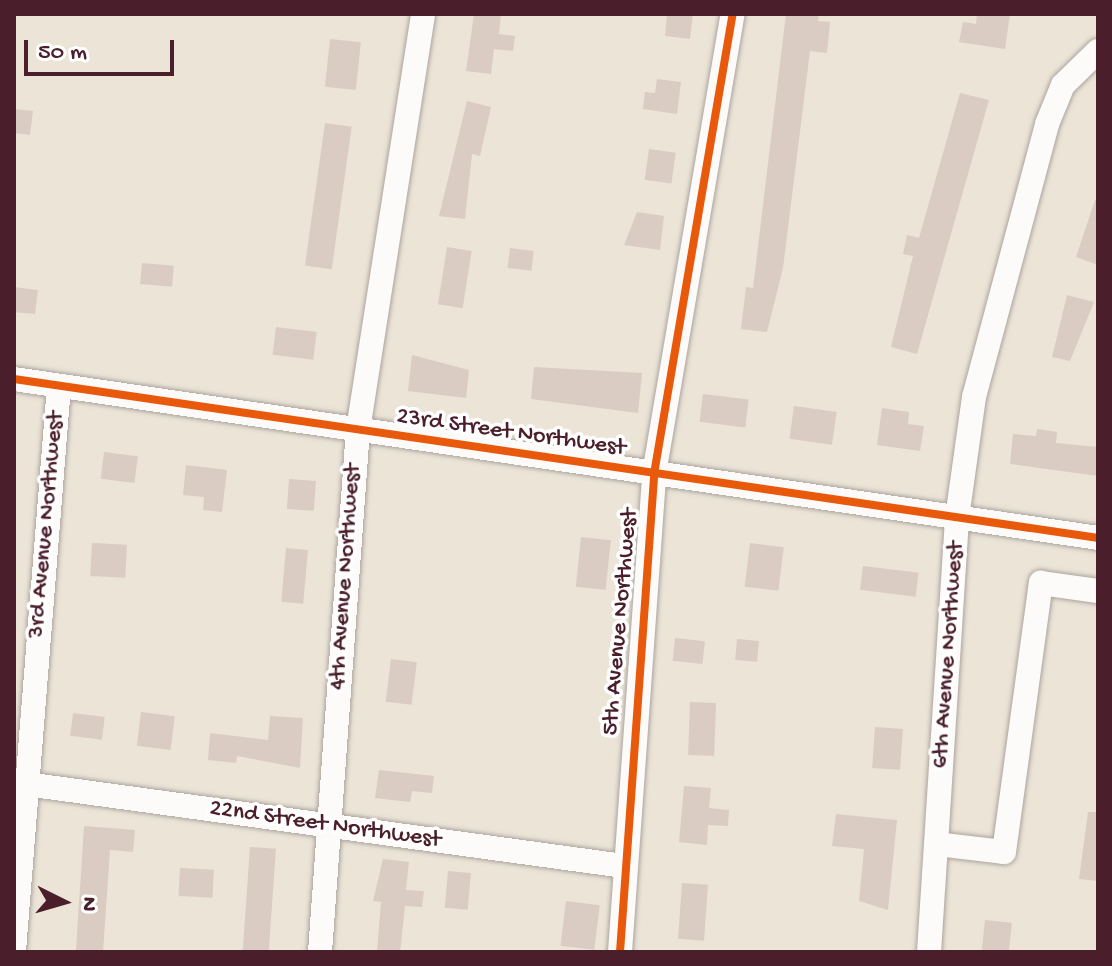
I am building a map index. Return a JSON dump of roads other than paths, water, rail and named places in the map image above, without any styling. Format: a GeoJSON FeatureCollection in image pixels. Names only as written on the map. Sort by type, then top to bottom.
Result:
{"type":"FeatureCollection","features":[{"type":"Feature","properties":{"kind":"street","name":"4th Avenue Northwest"},"geometry":{"type":"LineString","coordinates":[[320,952],[358,430],[423,14]]}},
{"type":"Feature","properties":{"kind":"street","name":"5th Avenue Northwest"},"geometry":{"type":"LineString","coordinates":[[620,952],[654,474],[733,14]]}},
{"type":"Feature","properties":{"kind":"street","name":"6th Avenue Northwest"},"geometry":{"type":"LineString","coordinates":[[929,952],[957,518],[987,328],[1047,124],[1063,85],[1098,51]]}},
{"type":"Feature","properties":{"kind":"street","name":"23rd Street Northwest"},"geometry":{"type":"LineString","coordinates":[[14,379],[1098,538]]}},
{"type":"Feature","properties":{"kind":"street","name":"3rd Avenue Northwest"},"geometry":{"type":"LineString","coordinates":[[14,951],[59,386]]}},
{"type":"Feature","properties":{"kind":"street"},"geometry":{"type":"LineString","coordinates":[[937,844],[1004,852],[1041,583],[1098,591]]}},
{"type":"Feature","properties":{"kind":"street","name":"22nd Street Northwest"},"geometry":{"type":"LineString","coordinates":[[26,784],[624,866]]}}]}
